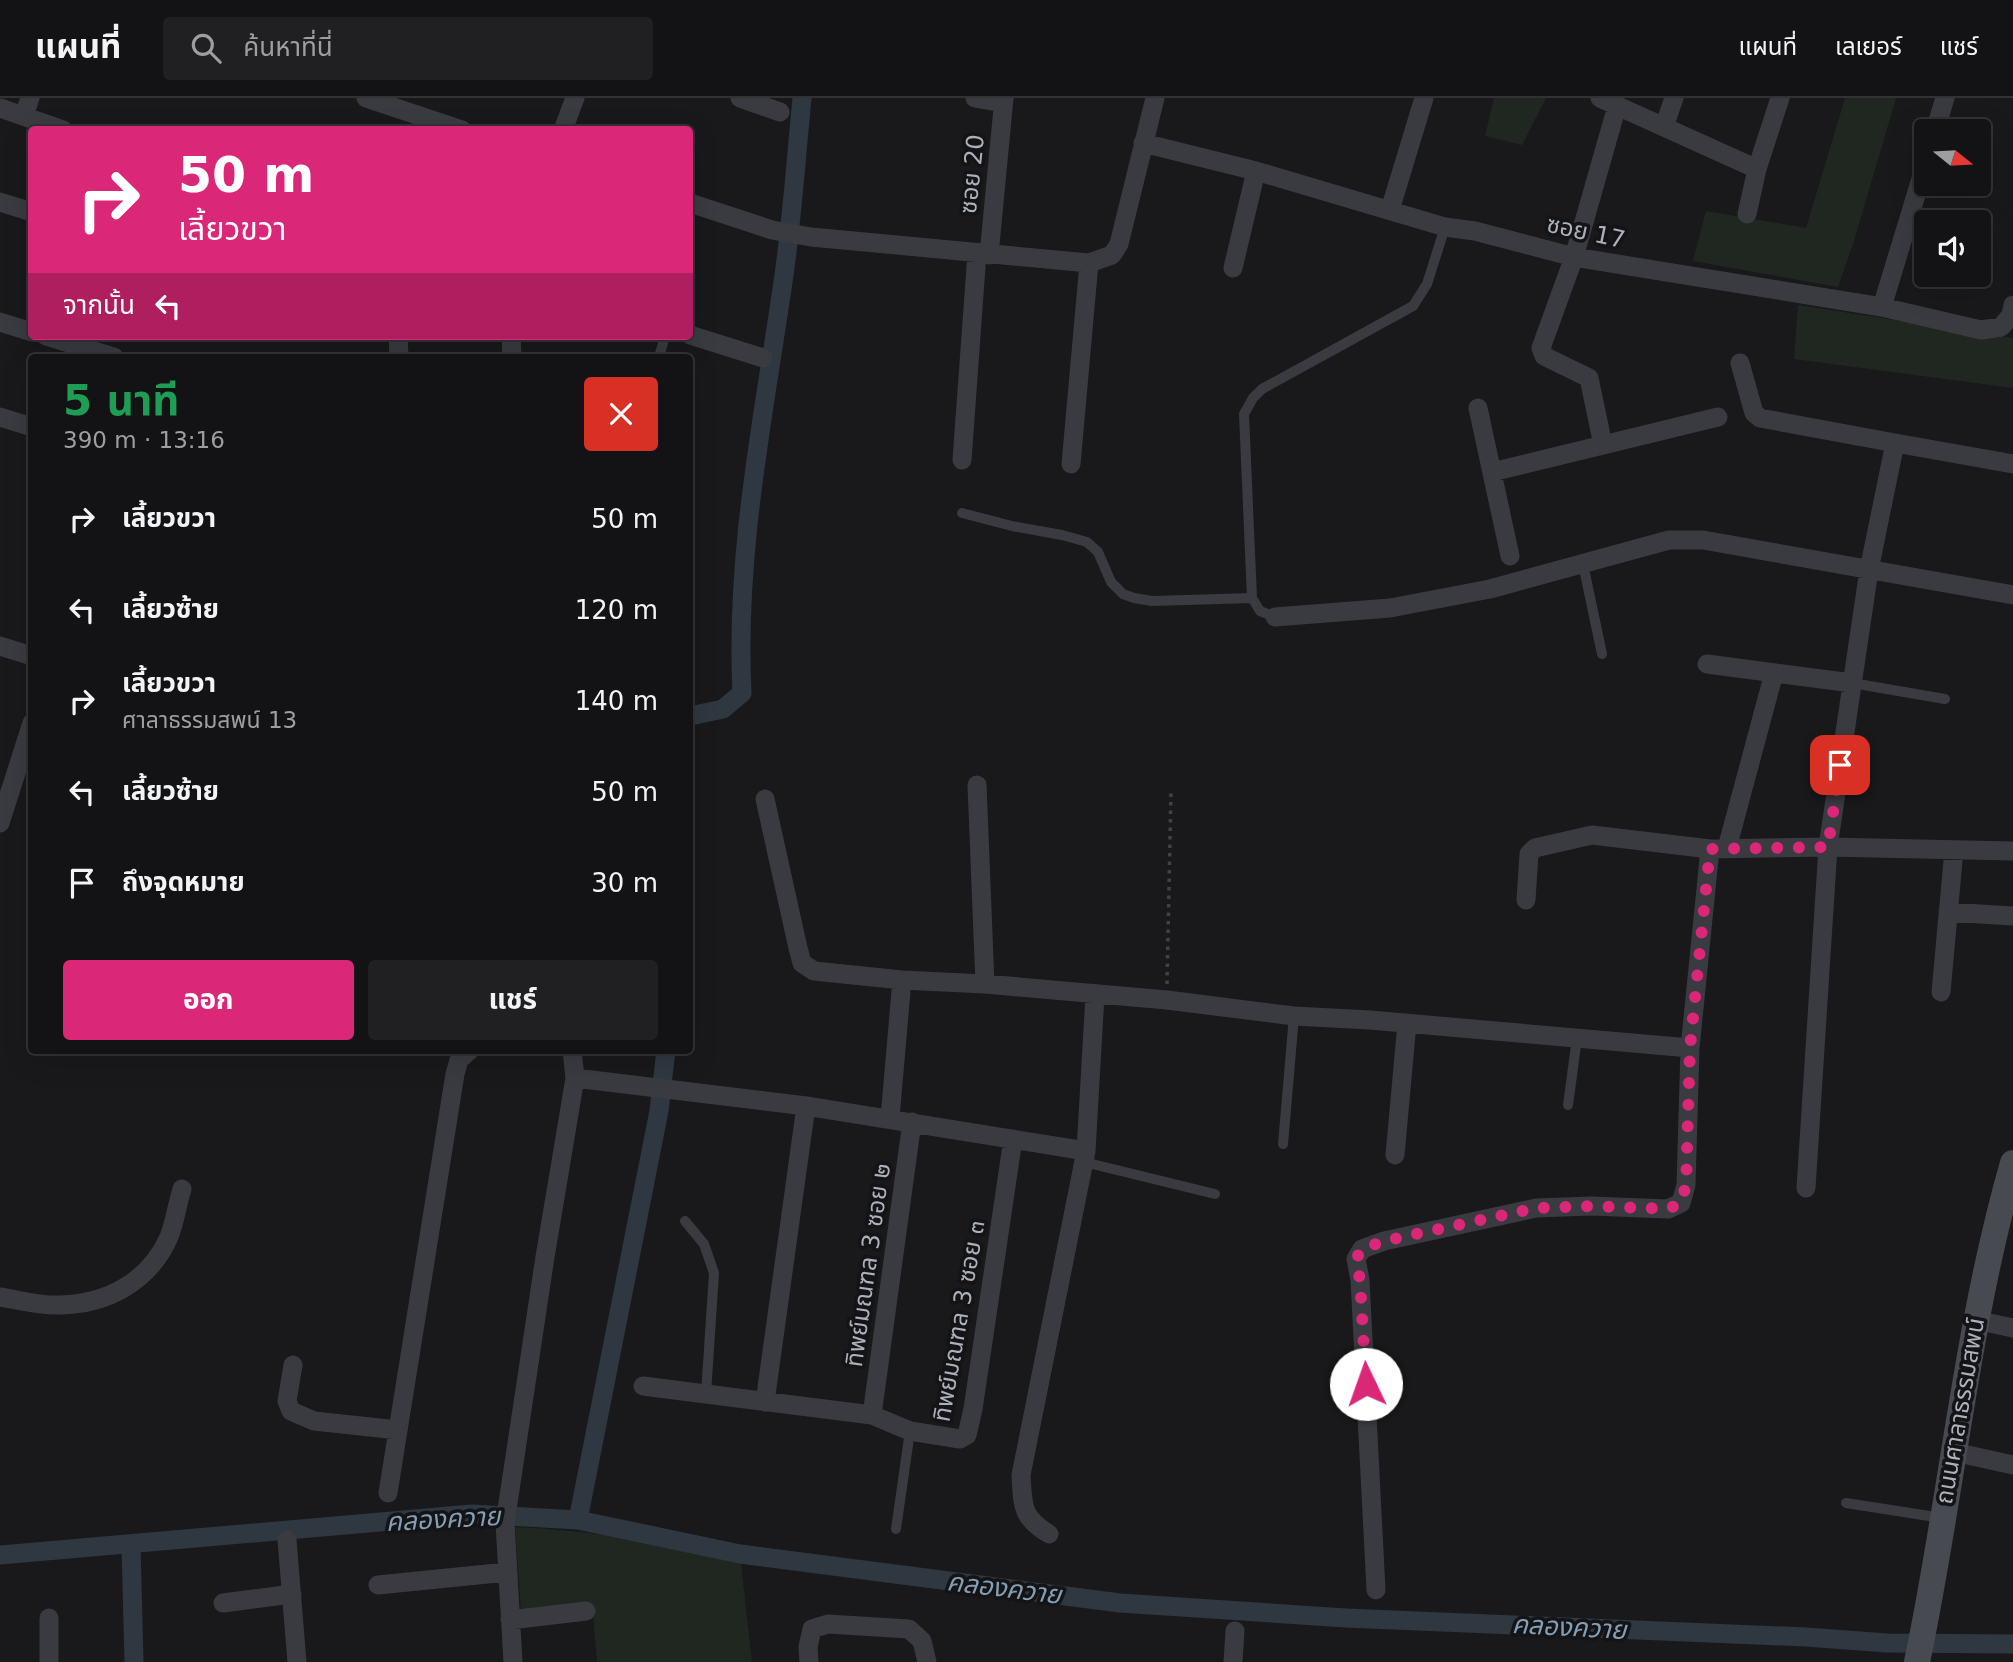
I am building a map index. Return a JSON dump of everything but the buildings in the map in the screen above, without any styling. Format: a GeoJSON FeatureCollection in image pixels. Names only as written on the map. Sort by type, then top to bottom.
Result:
{"type":"FeatureCollection","features":[{"type":"Feature","properties":{"kind":"street"},"geometry":{"type":"LineString","coordinates":[[366,98],[450,126]]}},
{"type":"Feature","properties":{"kind":"street"},"geometry":{"type":"LineString","coordinates":[[564,126],[575,98]]}},
{"type":"Feature","properties":{"kind":"street"},"geometry":{"type":"LineString","coordinates":[[740,98],[780,112]]}},
{"type":"Feature","properties":{"kind":"street"},"geometry":{"type":"LineString","coordinates":[[975,98],[1004,101]]}},
{"type":"Feature","properties":{"kind":"street"},"geometry":{"type":"LineString","coordinates":[[693,205],[772,230],[811,237],[1089,263],[1112,255],[1119,244],[1155,98]]}},
{"type":"Feature","properties":{"kind":"street"},"geometry":{"type":"LineString","coordinates":[[1390,210],[1424,98]]}},
{"type":"Feature","properties":{"kind":"street"},"geometry":{"type":"LineString","coordinates":[[1664,127],[1674,98]]}},
{"type":"Feature","properties":{"kind":"street"},"geometry":{"type":"LineString","coordinates":[[1747,214],[1757,169],[1780,98]]}},
{"type":"Feature","properties":{"kind":"street"},"geometry":{"type":"LineString","coordinates":[[1939,119],[1945,98]]}},
{"type":"Feature","properties":{"kind":"street","name":"ซอย 20"},"geometry":{"type":"LineString","coordinates":[[962,460],[983,254],[1004,101]]}},
{"type":"Feature","properties":{"kind":"street"},"geometry":{"type":"LineString","coordinates":[[1603,445],[1589,378],[1544,356],[1542,348],[1574,257],[1609,102],[1757,169]]}},
{"type":"Feature","properties":{"kind":"street"},"geometry":{"type":"LineString","coordinates":[[0,108],[27,107],[57,126]]}},
{"type":"Feature","properties":{"kind":"street","name":"ซอย 17"},"geometry":{"type":"LineString","coordinates":[[1143,144],[1256,171],[1445,227],[1475,231],[1574,257],[1882,307],[1981,330],[2001,327],[2011,315],[2013,305]]}},
{"type":"Feature","properties":{"kind":"street"},"geometry":{"type":"LineString","coordinates":[[1233,268],[1256,171]]}},
{"type":"Feature","properties":{"kind":"street"},"geometry":{"type":"LineString","coordinates":[[1882,307],[1916,196]]}},
{"type":"Feature","properties":{"kind":"street"},"geometry":{"type":"LineString","coordinates":[[0,202],[28,211]]}},
{"type":"Feature","properties":{"kind":"street"},"geometry":{"type":"LineString","coordinates":[[1071,464],[1089,263]]}},
{"type":"Feature","properties":{"kind":"street"},"geometry":{"type":"LineString","coordinates":[[0,322],[28,331]]}},
{"type":"Feature","properties":{"kind":"street"},"geometry":{"type":"LineString","coordinates":[[693,336],[763,358]]}},
{"type":"Feature","properties":{"kind":"street"},"geometry":{"type":"LineString","coordinates":[[63,340],[105,354]]}},
{"type":"Feature","properties":{"kind":"street"},"geometry":{"type":"LineString","coordinates":[[1740,363],[1754,413],[1760,418],[2013,464]]}},
{"type":"Feature","properties":{"kind":"street"},"geometry":{"type":"LineString","coordinates":[[1478,408],[1510,556]]}},
{"type":"Feature","properties":{"kind":"street"},"geometry":{"type":"LineString","coordinates":[[1492,472],[1718,417]]}},
{"type":"Feature","properties":{"kind":"street"},"geometry":{"type":"LineString","coordinates":[[1,423],[28,426]]}},
{"type":"Feature","properties":{"kind":"street"},"geometry":{"type":"LineString","coordinates":[[1806,1188],[1828,847],[1869,569],[1895,443]]}},
{"type":"Feature","properties":{"kind":"street"},"geometry":{"type":"LineString","coordinates":[[1275,617],[1391,608],[1490,589],[1670,540],[1703,540],[2013,595]]}},
{"type":"Feature","properties":{"kind":"street"},"geometry":{"type":"LineString","coordinates":[[0,646],[28,655]]}},
{"type":"Feature","properties":{"kind":"street"},"geometry":{"type":"LineString","coordinates":[[1707,664],[1852,683]]}},
{"type":"Feature","properties":{"kind":"street"},"geometry":{"type":"LineString","coordinates":[[1376,1590],[1360,1280],[1356,1259],[1362,1249],[1384,1241],[1536,1208],[1591,1206],[1668,1209],[1681,1203],[1686,1185],[1690,1048],[1718,849],[1774,673]]}},
{"type":"Feature","properties":{"kind":"street"},"geometry":{"type":"LineString","coordinates":[[0,823],[28,736]]}},
{"type":"Feature","properties":{"kind":"street"},"geometry":{"type":"LineString","coordinates":[[977,785],[985,984]]}},
{"type":"Feature","properties":{"kind":"street"},"geometry":{"type":"LineString","coordinates":[[765,799],[802,963],[814,971],[1167,1000],[1294,1016],[1407,1023],[1690,1048]]}},
{"type":"Feature","properties":{"kind":"street"},"geometry":{"type":"LineString","coordinates":[[1526,900],[1529,854],[1535,848],[1592,835],[1718,849],[1828,847],[2013,851]]}},
{"type":"Feature","properties":{"kind":"street"},"geometry":{"type":"LineString","coordinates":[[1941,992],[1954,850]]}},
{"type":"Feature","properties":{"kind":"street"},"geometry":{"type":"LineString","coordinates":[[1948,912],[2013,916]]}},
{"type":"Feature","properties":{"kind":"street"},"geometry":{"type":"LineString","coordinates":[[890,1118],[902,980]]}},
{"type":"Feature","properties":{"kind":"street"},"geometry":{"type":"LineString","coordinates":[[1049,1534],[1033,1525],[1023,1507],[1021,1475],[1085,1156],[1095,995]]}},
{"type":"Feature","properties":{"kind":"street"},"geometry":{"type":"LineString","coordinates":[[1395,1155],[1407,1023]]}},
{"type":"Feature","properties":{"kind":"street"},"geometry":{"type":"LineString","coordinates":[[388,1493],[455,1074],[459,1060],[466,1054]]}},
{"type":"Feature","properties":{"kind":"street"},"geometry":{"type":"LineString","coordinates":[[513,1662],[505,1523],[575,1078],[572,1054]]}},
{"type":"Feature","properties":{"kind":"street"},"geometry":{"type":"LineString","coordinates":[[575,1078],[890,1118],[1013,1139],[1085,1156]]}},
{"type":"Feature","properties":{"kind":"street"},"geometry":{"type":"LineString","coordinates":[[765,1402],[806,1106]]}},
{"type":"Feature","properties":{"kind":"street","name":"ทิพย์มณฑล 3 ซอย ๒"},"geometry":{"type":"LineString","coordinates":[[872,1415],[912,1122]]}},
{"type":"Feature","properties":{"kind":"street","name":"ทิพย์มณฑล 3 ซอย ๓"},"geometry":{"type":"LineString","coordinates":[[643,1386],[872,1415],[910,1431],[950,1439],[960,1439],[967,1435],[1013,1139]]}},
{"type":"Feature","properties":{"kind":"street","name":"ถนนศาลาธรรมสพน์"},"geometry":{"type":"LineString","coordinates":[[1917,1662],[1975,1320],[2003,1234],[2013,1163]]}},
{"type":"Feature","properties":{"kind":"street"},"geometry":{"type":"LineString","coordinates":[[0,1297],[57,1306],[108,1297],[132,1284],[150,1268],[169,1237],[182,1189]]}},
{"type":"Feature","properties":{"kind":"street"},"geometry":{"type":"LineString","coordinates":[[1975,1320],[2013,1328]]}},
{"type":"Feature","properties":{"kind":"street"},"geometry":{"type":"LineString","coordinates":[[293,1366],[287,1401],[291,1410],[314,1421],[398,1430]]}},
{"type":"Feature","properties":{"kind":"street"},"geometry":{"type":"LineString","coordinates":[[1954,1452],[2013,1465]]}},
{"type":"Feature","properties":{"kind":"street"},"geometry":{"type":"LineString","coordinates":[[287,1540],[297,1662]]}},
{"type":"Feature","properties":{"kind":"street"},"geometry":{"type":"LineString","coordinates":[[377,1585],[507,1572]]}},
{"type":"Feature","properties":{"kind":"street"},"geometry":{"type":"LineString","coordinates":[[223,1603],[292,1594]]}},
{"type":"Feature","properties":{"kind":"street"},"geometry":{"type":"LineString","coordinates":[[510,1620],[586,1611]]}},
{"type":"Feature","properties":{"kind":"street"},"geometry":{"type":"LineString","coordinates":[[49,1618],[49,1662]]}},
{"type":"Feature","properties":{"kind":"street"},"geometry":{"type":"LineString","coordinates":[[810,1662],[808,1647],[812,1629],[828,1624],[909,1629],[922,1640],[927,1662]]}},
{"type":"Feature","properties":{"kind":"street"},"geometry":{"type":"LineString","coordinates":[[1233,1662],[1235,1631]]}},
{"type":"Feature","properties":{"kind":"lane"},"geometry":{"type":"LineString","coordinates":[[1275,617],[1260,611],[1252,598],[1244,414],[1252,398],[1262,389],[1413,306],[1427,284],[1445,227]]}},
{"type":"Feature","properties":{"kind":"lane"},"geometry":{"type":"LineString","coordinates":[[962,513],[1087,542],[1098,552],[1111,582],[1123,594],[1134,598],[1152,601],[1252,598]]}},
{"type":"Feature","properties":{"kind":"lane"},"geometry":{"type":"LineString","coordinates":[[1583,564],[1602,654]]}},
{"type":"Feature","properties":{"kind":"lane"},"geometry":{"type":"LineString","coordinates":[[1852,683],[1945,699]]}},
{"type":"Feature","properties":{"kind":"lane"},"geometry":{"type":"LineString","coordinates":[[1283,1144],[1294,1016]]}},
{"type":"Feature","properties":{"kind":"lane"},"geometry":{"type":"LineString","coordinates":[[1567,1105],[1577,1037]]}},
{"type":"Feature","properties":{"kind":"lane"},"geometry":{"type":"LineString","coordinates":[[1085,1156],[1215,1194]]}},
{"type":"Feature","properties":{"kind":"lane"},"geometry":{"type":"LineString","coordinates":[[685,1221],[704,1244],[714,1273],[706,1394]]}},
{"type":"Feature","properties":{"kind":"lane"},"geometry":{"type":"LineString","coordinates":[[896,1530],[910,1431]]}},
{"type":"Feature","properties":{"kind":"lane"},"geometry":{"type":"LineString","coordinates":[[1846,1503],[1942,1518]]}},
{"type":"Feature","properties":{"kind":"path"},"geometry":{"type":"LineString","coordinates":[[1167,1000],[1171,792]]}},
{"type":"Feature","properties":{"kind":"shaded area"},"geometry":{"type":"Polygon","coordinates":[[[1494,98],[1546,98],[1522,145],[1485,136],[1494,98]]]}},
{"type":"Feature","properties":{"kind":"shaded area"},"geometry":{"type":"Polygon","coordinates":[[[1845,98],[1896,98],[1838,287],[1693,261],[1706,211],[1806,228],[1845,98]]]}},
{"type":"Feature","properties":{"kind":"shaded area"},"geometry":{"type":"Polygon","coordinates":[[[1798,305],[2013,338],[2013,388],[1794,359],[1798,305]]]}},
{"type":"Feature","properties":{"kind":"shaded area"},"geometry":{"type":"Polygon","coordinates":[[[515,1527],[630,1538],[741,1564],[752,1662],[597,1662],[592,1604],[521,1612],[515,1527]]]}},
{"type":"Feature","properties":{"kind":"waterway"},"geometry":{"type":"LineString","coordinates":[[693,715],[723,709],[742,693],[743,590],[752,487],[786,259],[802,98]]}},
{"type":"Feature","properties":{"kind":"waterway"},"geometry":{"type":"LineString","coordinates":[[578,1520],[659,1111],[666,1054]]}},
{"type":"Feature","properties":{"kind":"waterway","name":"คลองควาย"},"geometry":{"type":"LineString","coordinates":[[0,1555],[472,1514],[578,1520],[740,1554],[1120,1603],[1346,1618],[1806,1637],[1887,1643],[2013,1644]]}},
{"type":"Feature","properties":{"kind":"waterway"},"geometry":{"type":"LineString","coordinates":[[131,1545],[134,1662]]}},
{"type":"Feature","properties":{"kind":"route"},"geometry":{"type":"LineString","coordinates":[[1366,1384],[1360,1280],[1356,1259],[1362,1249],[1456,1224],[1536,1208],[1591,1206],[1668,1209],[1681,1203],[1686,1185],[1690,1048],[1710,849],[1828,847],[1840,765]]}}]}
